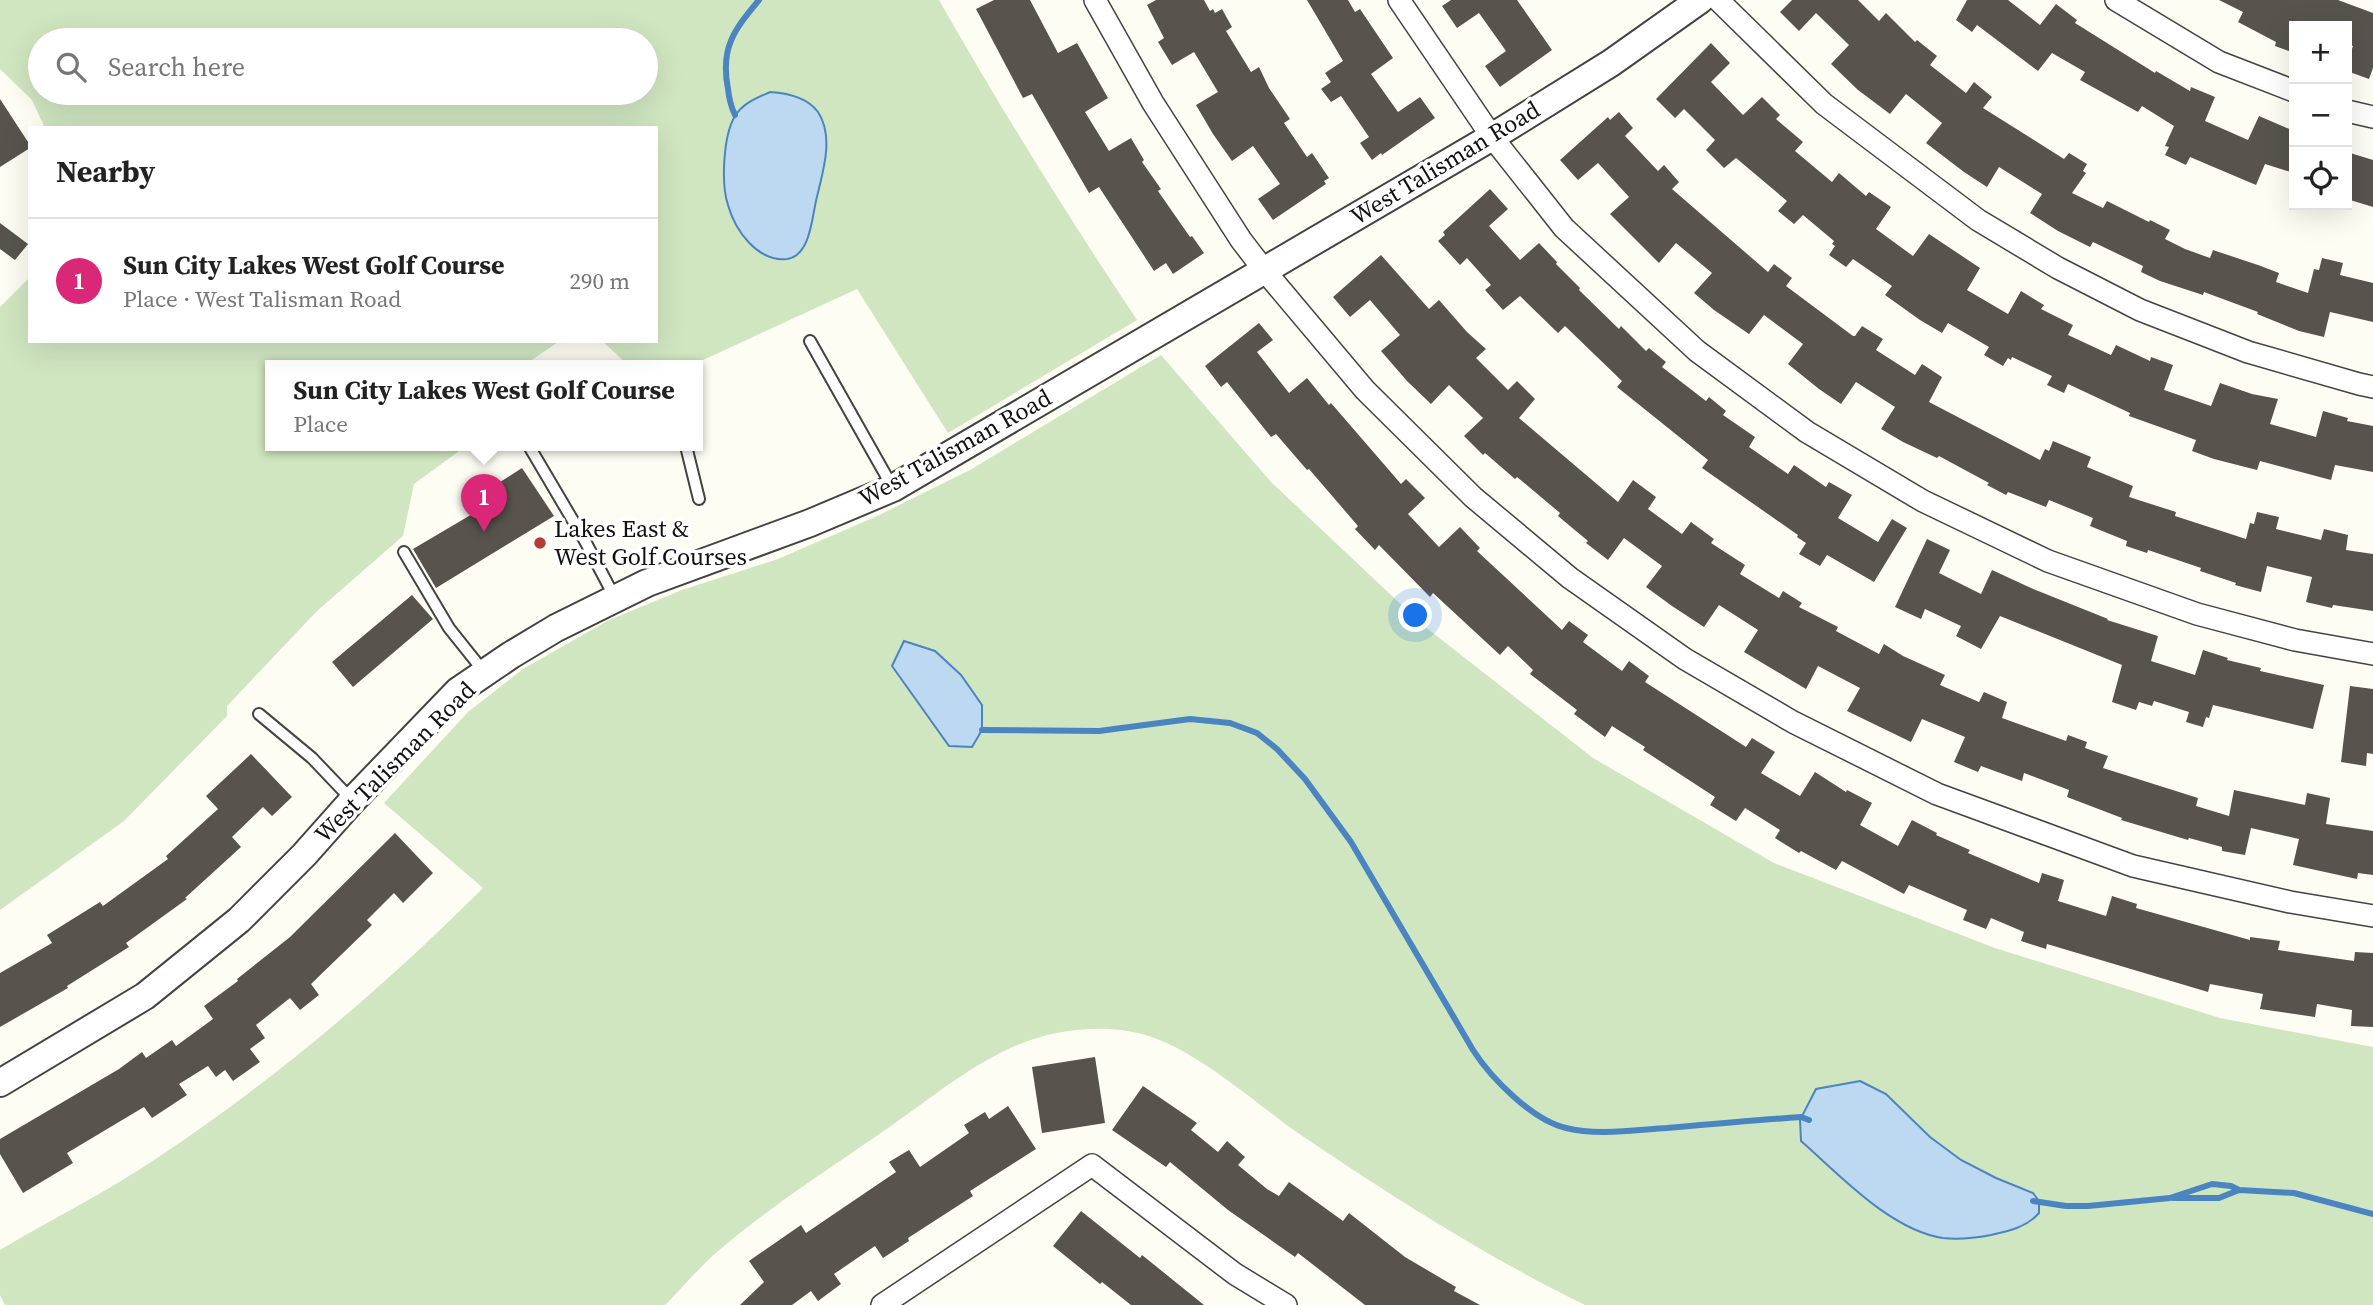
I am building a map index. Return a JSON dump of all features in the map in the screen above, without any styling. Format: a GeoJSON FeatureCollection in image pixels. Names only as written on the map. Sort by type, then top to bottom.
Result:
{"type":"FeatureCollection","features":[{"type":"Feature","properties":{"kind":"street"},"geometry":{"type":"LineString","coordinates":[[1096,0],[1153,103],[1241,240],[1264,270],[1365,390],[1473,497],[1570,578],[1674,651],[1793,723],[1937,794],[2133,866],[2290,902],[2373,916]]}},
{"type":"Feature","properties":{"kind":"street"},"geometry":{"type":"LineString","coordinates":[[1399,0],[1492,137],[1564,228],[1697,351],[1807,432],[1923,501],[2048,561],[2197,614],[2295,640],[2373,654]]}},
{"type":"Feature","properties":{"kind":"street","name":"West Talisman Road"},"geometry":{"type":"LineString","coordinates":[[0,1083],[145,996],[239,920],[458,691],[485,673],[556,628],[615,598],[893,488],[1492,137],[1611,63],[1700,0]]}},
{"type":"Feature","properties":{"kind":"street"},"geometry":{"type":"LineString","coordinates":[[1718,0],[1824,104],[1978,220],[2058,268],[2140,310],[2248,352],[2373,387]]}},
{"type":"Feature","properties":{"kind":"street"},"geometry":{"type":"LineString","coordinates":[[2116,0],[2219,62],[2289,89]]}},
{"type":"Feature","properties":{"kind":"street"},"geometry":{"type":"LineString","coordinates":[[2352,112],[2373,117]]}},
{"type":"Feature","properties":{"kind":"street"},"geometry":{"type":"LineString","coordinates":[[883,1305],[1092,1164],[1235,1274],[1286,1305]]}},
{"type":"Feature","properties":{"kind":"lane"},"geometry":{"type":"LineString","coordinates":[[810,341],[893,488]]}},
{"type":"Feature","properties":{"kind":"lane"},"geometry":{"type":"LineString","coordinates":[[532,451],[615,598]]}},
{"type":"Feature","properties":{"kind":"lane"},"geometry":{"type":"LineString","coordinates":[[686,451],[699,499]]}},
{"type":"Feature","properties":{"kind":"lane"},"geometry":{"type":"LineString","coordinates":[[404,552],[449,628],[485,673]]}},
{"type":"Feature","properties":{"kind":"lane"},"geometry":{"type":"LineString","coordinates":[[259,714],[312,758],[352,801]]}},
{"type":"Feature","properties":{"kind":"green space"},"geometry":{"type":"Polygon","coordinates":[[[0,0],[939,0],[1035,162],[1137,320],[948,433],[857,289],[703,360],[623,360],[604,343],[658,343],[658,126],[44,126],[34,105],[658,105],[658,28],[28,28],[28,96],[0,69],[0,0]]]}},
{"type":"Feature","properties":{"kind":"green space"},"geometry":{"type":"Polygon","coordinates":[[[28,279],[28,343],[557,343],[532,360],[265,360],[265,451],[459,451],[414,484],[403,536],[317,611],[227,706],[227,716],[124,821],[0,910],[0,307],[28,279]]]}},
{"type":"Feature","properties":{"kind":"green space"},"geometry":{"type":"Polygon","coordinates":[[[1161,355],[1271,482],[1424,626],[1593,758],[1774,863],[1995,948],[2220,1018],[2373,1047],[2373,1305],[1585,1305],[1512,1267],[1407,1204],[1304,1137],[1222,1076],[1177,1048],[1133,1032],[1105,1029],[1076,1030],[1033,1039],[970,1070],[763,1215],[715,1254],[665,1305],[5,1305],[0,1295],[0,1250],[141,1169],[246,1095],[368,996],[483,888],[384,803],[468,712],[523,669],[609,620],[682,590],[778,559],[875,517],[970,470],[1161,355]]]}},
{"type":"Feature","properties":{"kind":"water"},"geometry":{"type":"Polygon","coordinates":[[[770,92],[789,95],[808,103],[818,112],[826,133],[824,168],[809,235],[801,251],[787,259],[776,259],[757,250],[742,234],[731,215],[724,185],[726,147],[735,116],[746,104],[770,92]]]}},
{"type":"Feature","properties":{"kind":"water"},"geometry":{"type":"Polygon","coordinates":[[[904,641],[935,651],[961,675],[982,705],[982,730],[972,747],[949,746],[892,666],[904,641]]]}},
{"type":"Feature","properties":{"kind":"water"},"geometry":{"type":"Polygon","coordinates":[[[1860,1081],[1886,1094],[1930,1137],[1961,1160],[2033,1193],[2039,1201],[2039,1213],[2029,1222],[2011,1230],[1955,1239],[1923,1233],[1885,1213],[1849,1185],[1801,1141],[1800,1120],[1816,1089],[1860,1081]]]}},
{"type":"Feature","properties":{"kind":"building"},"geometry":{"type":"Polygon","coordinates":[[[994,0],[1030,0],[1058,53],[1077,43],[1108,98],[1085,112],[1109,151],[1131,138],[1144,160],[1142,162],[1161,189],[1158,191],[1204,253],[1173,274],[1166,263],[1154,271],[1099,187],[1089,193],[1032,94],[1023,98],[976,9],[994,0]]]}},
{"type":"Feature","properties":{"kind":"building"},"geometry":{"type":"Polygon","coordinates":[[[1156,0],[1204,0],[1210,11],[1213,9],[1215,13],[1222,9],[1232,27],[1226,31],[1251,72],[1259,67],[1269,88],[1290,119],[1284,123],[1307,157],[1312,153],[1329,178],[1324,181],[1326,184],[1273,220],[1258,199],[1280,184],[1253,146],[1232,161],[1213,134],[1196,105],[1218,92],[1194,52],[1172,65],[1158,42],[1164,38],[1147,5],[1156,0]]]}},
{"type":"Feature","properties":{"kind":"building"},"geometry":{"type":"Polygon","coordinates":[[[1307,0],[1348,0],[1355,12],[1360,9],[1393,58],[1371,74],[1398,112],[1420,97],[1435,118],[1372,160],[1360,143],[1369,137],[1341,96],[1331,102],[1321,89],[1331,82],[1325,73],[1343,61],[1307,0]]]}},
{"type":"Feature","properties":{"kind":"building"},"geometry":{"type":"Polygon","coordinates":[[[1451,0],[1517,0],[1552,50],[1500,87],[1485,66],[1506,51],[1479,13],[1457,28],[1442,6],[1451,0]]]}},
{"type":"Feature","properties":{"kind":"building"},"geometry":{"type":"Polygon","coordinates":[[[1792,0],[1858,0],[1879,21],[1886,13],[1915,42],[1917,40],[1937,56],[1930,65],[1966,93],[1974,82],[1992,97],[1983,108],[2064,159],[2069,153],[2087,164],[2083,171],[2086,173],[2072,193],[2103,208],[2107,201],[2149,222],[2150,220],[2170,230],[2165,239],[2185,249],[2210,258],[2213,250],[2258,265],[2279,273],[2276,282],[2308,293],[2314,269],[2319,270],[2322,258],[2343,263],[2340,275],[2373,283],[2373,322],[2330,312],[2324,337],[2299,331],[2204,292],[2203,295],[2160,281],[2141,272],[2143,266],[2093,242],[2090,247],[2058,231],[2030,213],[2042,194],[1999,167],[1987,187],[1926,143],[1942,123],[1906,94],[1890,114],[1858,90],[1831,64],[1849,45],[1816,13],[1799,31],[1780,12],[1792,0]]]}},
{"type":"Feature","properties":{"kind":"building"},"geometry":{"type":"Polygon","coordinates":[[[1967,0],[2008,0],[2040,25],[2056,4],[2077,20],[2075,23],[2155,73],[2156,71],[2190,91],[2191,87],[2215,97],[2205,121],[2248,140],[2259,116],[2289,129],[2289,171],[2265,164],[2256,185],[2190,157],[2186,165],[2165,155],[2169,147],[2165,146],[2174,126],[2142,106],[2138,112],[2080,80],[2085,72],[2052,53],[2038,71],[1977,25],[1972,32],[1956,20],[1967,0]]]}},
{"type":"Feature","properties":{"kind":"building"},"geometry":{"type":"Polygon","coordinates":[[[2219,0],[2338,0],[2373,13],[2373,68],[2369,79],[2352,73],[2352,21],[2289,21],[2289,51],[2275,46],[2276,42],[2238,22],[2243,12],[2219,0]]]}},
{"type":"Feature","properties":{"kind":"building"},"geometry":{"type":"Polygon","coordinates":[[[1711,43],[1730,63],[1711,82],[1743,115],[1762,97],[1780,115],[1776,119],[1803,142],[1795,151],[1832,182],[1839,173],[1866,196],[1869,192],[1891,207],[1876,229],[1913,256],[1929,234],[1980,268],[1967,290],[2008,314],[2021,291],[2044,305],[2041,309],[2073,325],[2068,335],[2111,355],[2116,345],[2150,361],[2151,357],[2173,365],[2164,390],[2211,406],[2220,383],[2278,399],[2270,424],[2316,437],[2323,411],[2348,418],[2347,421],[2373,426],[2373,472],[2335,465],[2331,480],[2260,461],[2257,470],[2214,459],[2192,451],[2196,440],[2129,416],[2130,413],[2068,384],[2064,393],[2047,385],[2052,376],[2012,357],[2011,360],[2008,358],[2003,366],[1984,355],[1989,347],[1948,323],[1942,333],[1920,320],[1885,295],[1892,286],[1853,259],[1846,267],[1829,255],[1835,246],[1832,244],[1834,241],[1803,215],[1794,224],[1778,211],[1787,201],[1736,158],[1724,168],[1706,150],[1715,140],[1684,109],[1675,118],[1656,99],[1711,43]]]}},
{"type":"Feature","properties":{"kind":"building"},"geometry":{"type":"Polygon","coordinates":[[[0,99],[28,142],[28,149],[0,167],[0,99]]]}},
{"type":"Feature","properties":{"kind":"building"},"geometry":{"type":"Polygon","coordinates":[[[1619,112],[1633,128],[1625,136],[1658,171],[1664,165],[1679,182],[1672,189],[1768,272],[1774,264],[1792,278],[1786,286],[1853,336],[1862,326],[1883,339],[1876,350],[1915,375],[1922,364],[1942,377],[1929,402],[2040,460],[2045,449],[2049,451],[2053,441],[2091,457],[2087,467],[2133,486],[2129,497],[2176,512],[2175,516],[2246,539],[2250,523],[2254,524],[2257,512],[2279,517],[2276,529],[2321,540],[2324,529],[2348,535],[2346,550],[2373,554],[2373,611],[2333,605],[2332,608],[2306,602],[2312,577],[2267,566],[2261,592],[2200,571],[2201,568],[2148,550],[2147,553],[2126,546],[2127,541],[2090,526],[2093,518],[2049,500],[2046,507],[2008,492],[2006,495],[1939,456],[1937,458],[1881,429],[1895,407],[1856,382],[1841,404],[1788,364],[1803,344],[1764,315],[1749,334],[1694,293],[1712,273],[1676,243],[1659,263],[1610,214],[1629,197],[1598,163],[1578,180],[1560,160],[1608,117],[1610,120],[1619,112]]]}},
{"type":"Feature","properties":{"kind":"building"},"geometry":{"type":"Polygon","coordinates":[[[2352,154],[2373,160],[2373,207],[2352,201],[2352,154]]]}},
{"type":"Feature","properties":{"kind":"building"},"geometry":{"type":"Polygon","coordinates":[[[1490,189],[1508,209],[1489,226],[1520,260],[1539,243],[1579,290],[1619,329],[1621,326],[1646,351],[1649,348],[1666,362],[1662,367],[1706,401],[1709,397],[1726,411],[1723,415],[1755,437],[1749,447],[1788,474],[1794,465],[1826,487],[1829,482],[1852,495],[1838,518],[1878,542],[1892,519],[1907,528],[1874,582],[1827,555],[1820,566],[1799,554],[1806,543],[1797,537],[1798,535],[1702,468],[1708,460],[1617,387],[1622,381],[1565,326],[1558,333],[1520,296],[1503,310],[1485,290],[1491,285],[1467,258],[1460,265],[1438,241],[1445,235],[1443,232],[1490,189]]]}},
{"type":"Feature","properties":{"kind":"building"},"geometry":{"type":"Polygon","coordinates":[[[0,223],[28,244],[15,260],[0,249],[0,223]]]}},
{"type":"Feature","properties":{"kind":"building"},"geometry":{"type":"Polygon","coordinates":[[[1381,255],[1429,309],[1439,300],[1486,349],[1476,358],[1508,390],[1517,381],[1535,399],[1519,418],[1618,502],[1633,480],[1656,497],[1648,509],[1682,534],[1691,522],[1714,539],[1711,543],[1745,565],[1740,574],[1779,598],[1783,591],[1802,603],[1799,607],[1838,627],[1836,631],[1879,654],[1884,644],[1945,675],[1940,685],[1979,702],[1984,692],[2007,702],[2002,718],[2066,741],[2068,735],[2087,742],[2085,748],[2108,756],[2103,768],[2198,798],[2196,806],[2229,816],[2234,790],[2305,805],[2307,793],[2330,798],[2326,824],[2373,831],[2373,875],[2358,873],[2357,879],[2293,865],[2299,839],[2251,828],[2245,855],[2222,851],[2222,847],[2121,820],[2122,818],[2067,797],[2069,790],[2024,773],[2022,781],[1981,766],[1978,772],[1954,762],[1965,737],[1922,719],[1911,742],[1847,711],[1860,688],[1818,666],[1806,689],[1744,652],[1758,630],[1719,605],[1704,627],[1646,587],[1662,566],[1624,538],[1608,560],[1558,516],[1560,513],[1517,477],[1515,479],[1485,453],[1483,455],[1464,436],[1483,418],[1449,385],[1431,404],[1407,381],[1381,351],[1400,335],[1370,300],[1350,317],[1333,297],[1381,255]]]}},
{"type":"Feature","properties":{"kind":"building"},"geometry":{"type":"Polygon","coordinates":[[[1259,323],[1273,340],[1257,352],[1289,393],[1307,378],[1401,484],[1406,479],[1425,498],[1408,514],[1439,547],[1460,527],[1480,548],[1477,551],[1562,630],[1569,621],[1588,635],[1583,642],[1622,671],[1629,661],[1649,676],[1645,682],[1746,747],[1752,738],[1775,752],[1761,773],[1800,796],[1815,772],[1846,792],[1847,790],[1872,803],[1860,825],[1898,846],[1912,820],[1937,833],[1936,835],[1970,850],[1968,853],[2039,883],[2042,873],[2064,880],[2058,901],[2106,916],[2112,896],[2137,904],[2136,908],[2250,940],[2250,937],[2280,941],[2278,950],[2354,961],[2355,952],[2373,953],[2373,1027],[2351,1026],[2352,1010],[2317,1004],[2315,1017],[2260,1009],[2263,994],[2210,984],[2208,992],[2047,944],[2046,949],[2021,941],[2024,932],[1991,918],[1986,929],[1963,920],[1967,910],[1909,885],[1904,894],[1842,861],[1836,870],[1801,851],[1799,853],[1775,838],[1780,830],[1745,808],[1736,821],[1710,805],[1715,797],[1643,750],[1645,747],[1612,726],[1605,737],[1574,714],[1577,710],[1530,674],[1533,670],[1508,646],[1500,655],[1433,593],[1430,597],[1379,545],[1375,550],[1355,529],[1358,526],[1309,469],[1307,470],[1276,434],[1271,437],[1227,382],[1221,387],[1205,366],[1259,323]]]}},
{"type":"Feature","properties":{"kind":"building"},"geometry":{"type":"Polygon","coordinates":[[[522,468],[554,516],[436,588],[413,549],[474,513],[467,503],[522,468]]]}},
{"type":"Feature","properties":{"kind":"building"},"geometry":{"type":"Polygon","coordinates":[[[1927,539],[1950,550],[1939,573],[1981,594],[1992,570],[2107,620],[2158,636],[2151,661],[2195,675],[2203,650],[2228,658],[2227,660],[2261,668],[2260,671],[2324,685],[2313,729],[2213,705],[2203,727],[2186,722],[2189,712],[2154,701],[2152,706],[2139,702],[2136,710],[2112,702],[2122,665],[2000,616],[1981,649],[1956,636],[1961,626],[1925,609],[1921,619],[1895,607],[1927,539]]]}},
{"type":"Feature","properties":{"kind":"building"},"geometry":{"type":"Polygon","coordinates":[[[412,595],[433,619],[353,687],[332,662],[412,595]]]}},
{"type":"Feature","properties":{"kind":"building"},"geometry":{"type":"Polygon","coordinates":[[[2350,686],[2373,689],[2373,754],[2367,753],[2366,766],[2341,762],[2350,686]]]}},
{"type":"Feature","properties":{"kind":"building"},"geometry":{"type":"Polygon","coordinates":[[[251,754],[292,797],[272,816],[263,807],[232,837],[241,847],[185,898],[187,899],[126,943],[129,947],[67,986],[68,988],[0,1027],[0,973],[52,943],[47,935],[100,902],[103,906],[168,859],[166,856],[218,809],[206,796],[251,754]]]}},
{"type":"Feature","properties":{"kind":"building"},"geometry":{"type":"Polygon","coordinates":[[[395,833],[433,873],[403,903],[394,893],[367,920],[372,925],[311,984],[319,995],[300,1010],[290,998],[256,1025],[265,1038],[250,1049],[260,1062],[233,1081],[225,1070],[216,1077],[208,1066],[179,1084],[187,1095],[152,1118],[144,1107],[67,1153],[73,1163],[23,1193],[0,1154],[0,1139],[119,1069],[142,1052],[146,1058],[172,1040],[176,1046],[213,1019],[204,1006],[290,937],[395,833]]]}},
{"type":"Feature","properties":{"kind":"building"},"geometry":{"type":"Polygon","coordinates":[[[1095,1057],[1105,1123],[1042,1133],[1032,1067],[1095,1057]]]}},
{"type":"Feature","properties":{"kind":"building"},"geometry":{"type":"Polygon","coordinates":[[[1143,1086],[1197,1123],[1191,1130],[1218,1152],[1227,1141],[1245,1157],[1238,1165],[1267,1189],[1279,1196],[1289,1182],[1343,1221],[1349,1213],[1405,1257],[1456,1287],[1454,1291],[1480,1305],[1365,1305],[1298,1253],[1295,1257],[1228,1210],[1170,1162],[1166,1167],[1112,1130],[1143,1086]]]}},
{"type":"Feature","properties":{"kind":"building"},"geometry":{"type":"Polygon","coordinates":[[[1008,1106],[1036,1149],[970,1191],[973,1196],[908,1238],[909,1241],[883,1258],[875,1246],[834,1274],[841,1284],[818,1301],[811,1291],[792,1305],[740,1305],[764,1282],[749,1261],[801,1225],[806,1233],[896,1172],[889,1162],[909,1150],[920,1167],[969,1133],[964,1125],[985,1112],[989,1119],[1008,1106]]]}},
{"type":"Feature","properties":{"kind":"building"},"geometry":{"type":"Polygon","coordinates":[[[1081,1211],[1204,1305],[1131,1305],[1102,1282],[1100,1284],[1053,1246],[1081,1211]]]}},
{"type":"Feature","properties":{"kind":"waterway"},"geometry":{"type":"LineString","coordinates":[[735,115],[726,75],[728,51],[742,21],[759,0]]}},
{"type":"Feature","properties":{"kind":"waterway"},"geometry":{"type":"LineString","coordinates":[[982,730],[1099,731],[1190,719],[1230,723],[1257,733],[1277,749],[1305,779],[1351,842],[1473,1050],[1501,1085],[1526,1107],[1553,1124],[1590,1132],[1801,1117],[1809,1120]]}},
{"type":"Feature","properties":{"kind":"waterway"},"geometry":{"type":"LineString","coordinates":[[2033,1201],[2088,1206],[2170,1198],[2212,1184],[2231,1186],[2239,1190],[2294,1193],[2373,1214]]}},
{"type":"Feature","properties":{"kind":"waterway"},"geometry":{"type":"LineString","coordinates":[[2173,1198],[2219,1198],[2239,1190]]}},
{"type":"Feature","properties":{"kind":"place","name":"Sun City Lakes West Golf Course"},"geometry":{"type":"Point","coordinates":[484,532]}},
{"type":"Feature","properties":{"kind":"place","name":"Lakes East & West Golf Courses"},"geometry":{"type":"Point","coordinates":[540,543]}}]}
